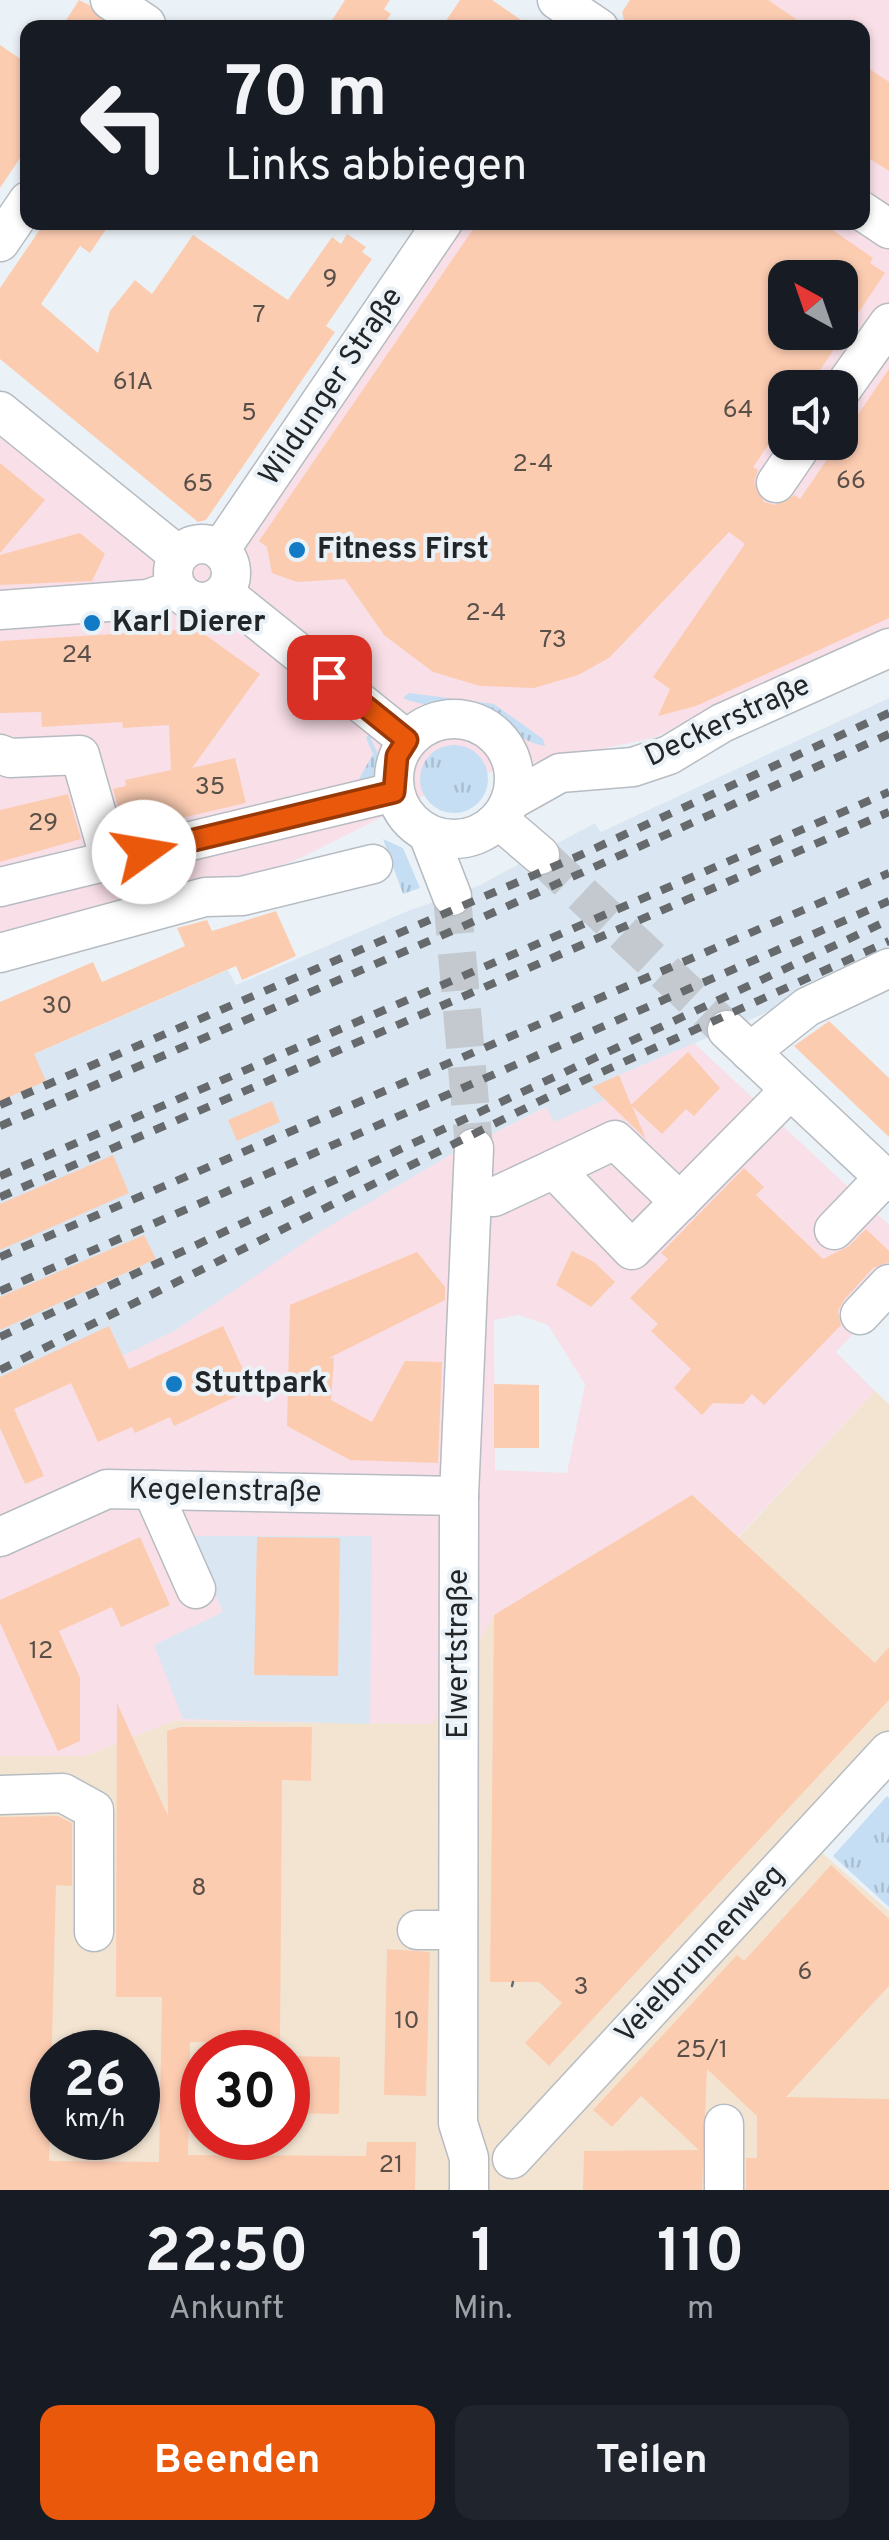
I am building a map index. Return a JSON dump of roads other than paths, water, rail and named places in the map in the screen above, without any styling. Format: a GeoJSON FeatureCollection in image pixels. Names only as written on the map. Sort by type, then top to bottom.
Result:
{"type":"FeatureCollection","features":[{"type":"Feature","properties":{"kind":"street"},"geometry":{"type":"LineString","coordinates":[[110,0],[150,17]]}},
{"type":"Feature","properties":{"kind":"street"},"geometry":{"type":"LineString","coordinates":[[0,242],[17,199]]}},
{"type":"Feature","properties":{"kind":"street","name":"Wildunger Straße"},"geometry":{"type":"LineString","coordinates":[[220,550],[299,460],[439,230]]}},
{"type":"Feature","properties":{"kind":"street"},"geometry":{"type":"LineString","coordinates":[[856,370],[889,324]]}},
{"type":"Feature","properties":{"kind":"street"},"geometry":{"type":"LineString","coordinates":[[0,411],[177,572],[194,602],[206,603],[224,592],[231,570],[220,550],[194,545],[177,572],[148,599],[0,610]]}},
{"type":"Feature","properties":{"kind":"street"},"geometry":{"type":"LineString","coordinates":[[776,483],[792,460]]}},
{"type":"Feature","properties":{"kind":"street"},"geometry":{"type":"LineString","coordinates":[[224,592],[407,740]]}},
{"type":"Feature","properties":{"kind":"street","name":"Deckerstraße"},"geometry":{"type":"LineString","coordinates":[[504,810],[560,773],[632,767],[669,755],[722,723],[889,648]]}},
{"type":"Feature","properties":{"kind":"street"},"geometry":{"type":"LineString","coordinates":[[452,896],[428,834],[401,809],[394,792],[397,756],[407,740],[438,720],[457,718],[475,722],[504,744],[560,773]]}},
{"type":"Feature","properties":{"kind":"street"},"geometry":{"type":"LineString","coordinates":[[428,834],[458,839],[480,833],[504,810],[512,762],[504,744]]}},
{"type":"Feature","properties":{"kind":"street"},"geometry":{"type":"LineString","coordinates":[[0,754],[10,758],[80,754],[110,860]]}},
{"type":"Feature","properties":{"kind":"street"},"geometry":{"type":"LineString","coordinates":[[0,888],[394,792]]}},
{"type":"Feature","properties":{"kind":"street"},"geometry":{"type":"LineString","coordinates":[[504,810],[540,856]]}},
{"type":"Feature","properties":{"kind":"street"},"geometry":{"type":"LineString","coordinates":[[0,953],[204,897],[242,896],[374,864]]}},
{"type":"Feature","properties":{"kind":"street"},"geometry":{"type":"LineString","coordinates":[[834,1230],[886,1180],[738,1041],[889,968]]}},
{"type":"Feature","properties":{"kind":"street"},"geometry":{"type":"LineString","coordinates":[[554,1169],[632,1250],[790,1090]]}},
{"type":"Feature","properties":{"kind":"street"},"geometry":{"type":"LineString","coordinates":[[472,1196],[494,1197],[614,1140],[680,1202]]}},
{"type":"Feature","properties":{"kind":"street","name":"Elwertstraße"},"geometry":{"type":"LineString","coordinates":[[474,1148],[472,1196],[480,1301],[459,1496],[458,2123],[469,2174],[512,2174]]}},
{"type":"Feature","properties":{"kind":"street"},"geometry":{"type":"LineString","coordinates":[[860,1315],[889,1284]]}},
{"type":"Feature","properties":{"kind":"street","name":"Kegelenstraße"},"geometry":{"type":"LineString","coordinates":[[0,1536],[107,1490],[459,1496]]}},
{"type":"Feature","properties":{"kind":"street"},"geometry":{"type":"LineString","coordinates":[[152,1490],[196,1589]]}},
{"type":"Feature","properties":{"kind":"street","name":"Veielbrunnenweg"},"geometry":{"type":"LineString","coordinates":[[512,2174],[889,1752]]}},
{"type":"Feature","properties":{"kind":"street"},"geometry":{"type":"LineString","coordinates":[[0,1794],[62,1793],[94,1810],[94,1932]]}},
{"type":"Feature","properties":{"kind":"street"},"geometry":{"type":"LineString","coordinates":[[417,1930],[458,1930]]}},
{"type":"Feature","properties":{"kind":"street"},"geometry":{"type":"LineString","coordinates":[[724,2124],[724,2190]]}},
{"type":"Feature","properties":{"kind":"tunnel"},"geometry":{"type":"LineString","coordinates":[[540,855],[727,1030]]}},
{"type":"Feature","properties":{"kind":"tunnel"},"geometry":{"type":"LineString","coordinates":[[452,896],[474,1148]]}},
{"type":"Feature","properties":{"kind":"tram line"},"geometry":{"type":"LineString","coordinates":[[512,1986],[513,1982]]}},
{"type":"Feature","properties":{"kind":"railway"},"geometry":{"type":"LineString","coordinates":[[0,1105],[576,857],[889,713]]}},
{"type":"Feature","properties":{"kind":"railway"},"geometry":{"type":"LineString","coordinates":[[0,1126],[459,928],[889,734]]}},
{"type":"Feature","properties":{"kind":"railway"},"geometry":{"type":"LineString","coordinates":[[0,1176],[889,792]]}},
{"type":"Feature","properties":{"kind":"railway"},"geometry":{"type":"LineString","coordinates":[[0,1197],[889,812]]}},
{"type":"Feature","properties":{"kind":"railway"},"geometry":{"type":"LineString","coordinates":[[0,1257],[889,873]]}},
{"type":"Feature","properties":{"kind":"railway"},"geometry":{"type":"LineString","coordinates":[[0,1291],[889,901]]}},
{"type":"Feature","properties":{"kind":"railway"},"geometry":{"type":"LineString","coordinates":[[0,1337],[889,920]]}},
{"type":"Feature","properties":{"kind":"railway"},"geometry":{"type":"LineString","coordinates":[[0,1370],[556,1093],[889,941]]}},
{"type":"Feature","properties":{"kind":"place","name":"Fitness First"},"geometry":{"type":"Point","coordinates":[297,550]}},
{"type":"Feature","properties":{"kind":"place","name":"Karl Dierer"},"geometry":{"type":"Point","coordinates":[92,623]}},
{"type":"Feature","properties":{"kind":"place","name":"Stuttpark"},"geometry":{"type":"Point","coordinates":[174,1384]}}]}
